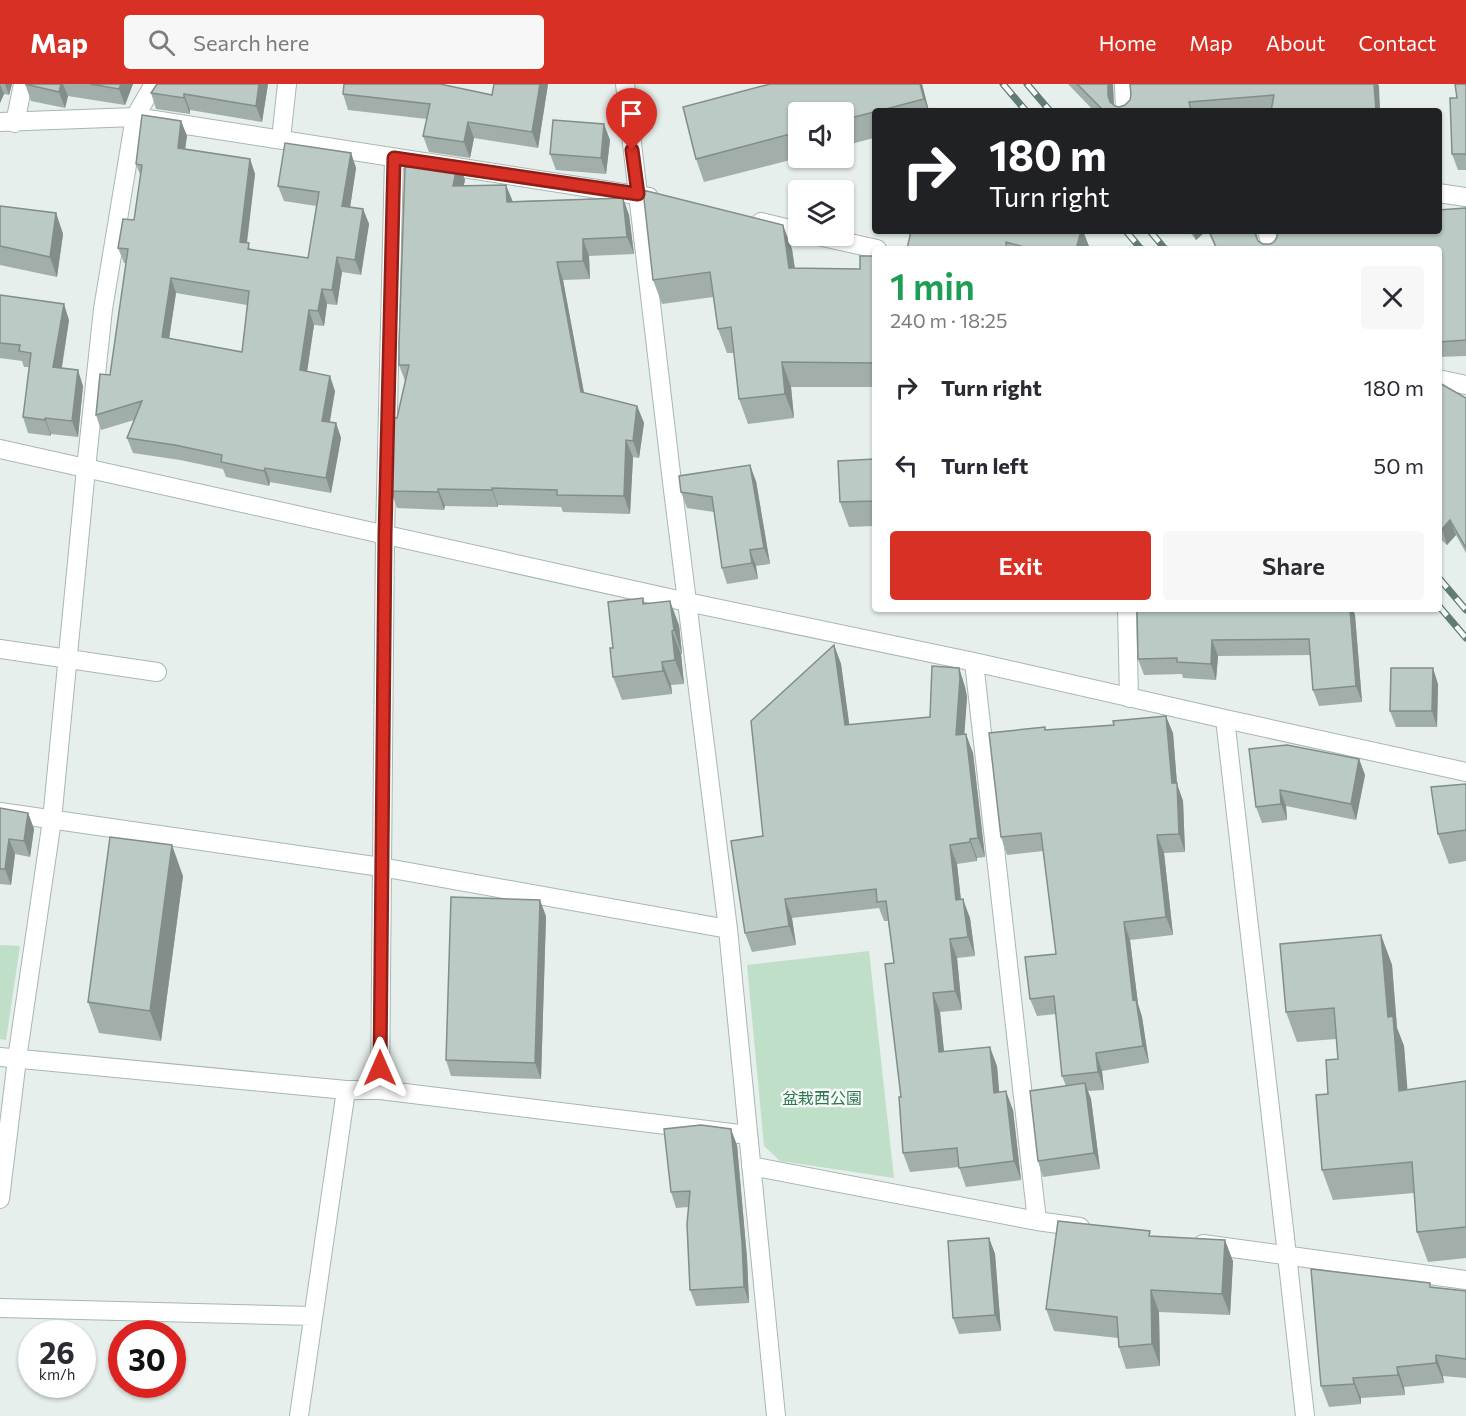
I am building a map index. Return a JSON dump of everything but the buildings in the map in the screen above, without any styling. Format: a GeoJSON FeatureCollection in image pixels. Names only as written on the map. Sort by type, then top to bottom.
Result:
{"type":"FeatureCollection","features":[{"type":"Feature","properties":{"kind":"street"},"geometry":{"type":"LineString","coordinates":[[23,84],[8,122],[135,117],[638,194],[660,200]]}},
{"type":"Feature","properties":{"kind":"street"},"geometry":{"type":"LineString","coordinates":[[0,1199],[9,1058],[52,820],[104,309],[135,117],[154,84]]}},
{"type":"Feature","properties":{"kind":"street"},"geometry":{"type":"LineString","coordinates":[[281,139],[287,84]]}},
{"type":"Feature","properties":{"kind":"street"},"geometry":{"type":"LineString","coordinates":[[625,84],[728,929],[776,1416]]}},
{"type":"Feature","properties":{"kind":"street"},"geometry":{"type":"LineString","coordinates":[[1124,84],[1125,108]]}},
{"type":"Feature","properties":{"kind":"street"},"geometry":{"type":"LineString","coordinates":[[380,1090],[385,535],[394,158]]}},
{"type":"Feature","properties":{"kind":"street"},"geometry":{"type":"LineString","coordinates":[[1442,194],[1466,197]]}},
{"type":"Feature","properties":{"kind":"street"},"geometry":{"type":"LineString","coordinates":[[741,218],[788,229]]}},
{"type":"Feature","properties":{"kind":"street"},"geometry":{"type":"LineString","coordinates":[[854,244],[872,248]]}},
{"type":"Feature","properties":{"kind":"street"},"geometry":{"type":"LineString","coordinates":[[1442,380],[1466,386]]}},
{"type":"Feature","properties":{"kind":"street"},"geometry":{"type":"LineString","coordinates":[[0,449],[1466,772]]}},
{"type":"Feature","properties":{"kind":"street"},"geometry":{"type":"LineString","coordinates":[[1128,612],[1129,698]]}},
{"type":"Feature","properties":{"kind":"street"},"geometry":{"type":"LineString","coordinates":[[0,649],[157,672]]}},
{"type":"Feature","properties":{"kind":"street"},"geometry":{"type":"LineString","coordinates":[[974,662],[1037,1221]]}},
{"type":"Feature","properties":{"kind":"street"},"geometry":{"type":"LineString","coordinates":[[1225,719],[1305,1416]]}},
{"type":"Feature","properties":{"kind":"street"},"geometry":{"type":"LineString","coordinates":[[0,812],[381,867],[728,929]]}},
{"type":"Feature","properties":{"kind":"street"},"geometry":{"type":"LineString","coordinates":[[9,1058],[346,1090],[380,1090],[748,1135]]}},
{"type":"Feature","properties":{"kind":"street"},"geometry":{"type":"LineString","coordinates":[[299,1416],[346,1090]]}},
{"type":"Feature","properties":{"kind":"street"},"geometry":{"type":"LineString","coordinates":[[752,1166],[1037,1221],[1094,1228]]}},
{"type":"Feature","properties":{"kind":"street"},"geometry":{"type":"LineString","coordinates":[[1185,1241],[1466,1280]]}},
{"type":"Feature","properties":{"kind":"street"},"geometry":{"type":"LineString","coordinates":[[0,1308],[313,1316]]}},
{"type":"Feature","properties":{"kind":"green space"},"geometry":{"type":"Polygon","coordinates":[[[0,945],[20,946],[6,1040],[0,1039],[0,945]]]}},
{"type":"Feature","properties":{"kind":"green space","name":"盆栽西公園"},"geometry":{"type":"Polygon","coordinates":[[[869,951],[894,1178],[780,1161],[764,1146],[747,965],[869,951]]]}},
{"type":"Feature","properties":{"kind":"railway"},"geometry":{"type":"LineString","coordinates":[[1003,84],[1023,108]]}},
{"type":"Feature","properties":{"kind":"railway"},"geometry":{"type":"LineString","coordinates":[[1027,84],[1047,108]]}},
{"type":"Feature","properties":{"kind":"railway"},"geometry":{"type":"LineString","coordinates":[[1128,234],[1138,246]]}},
{"type":"Feature","properties":{"kind":"railway"},"geometry":{"type":"LineString","coordinates":[[1152,234],[1162,246]]}},
{"type":"Feature","properties":{"kind":"railway"},"geometry":{"type":"LineString","coordinates":[[1442,582],[1466,610]]}},
{"type":"Feature","properties":{"kind":"railway"},"geometry":{"type":"LineString","coordinates":[[1442,610],[1466,638]]}},
{"type":"Feature","properties":{"kind":"route"},"geometry":{"type":"LineString","coordinates":[[380,1068],[385,535],[394,158],[638,194],[632,150]]}}]}
